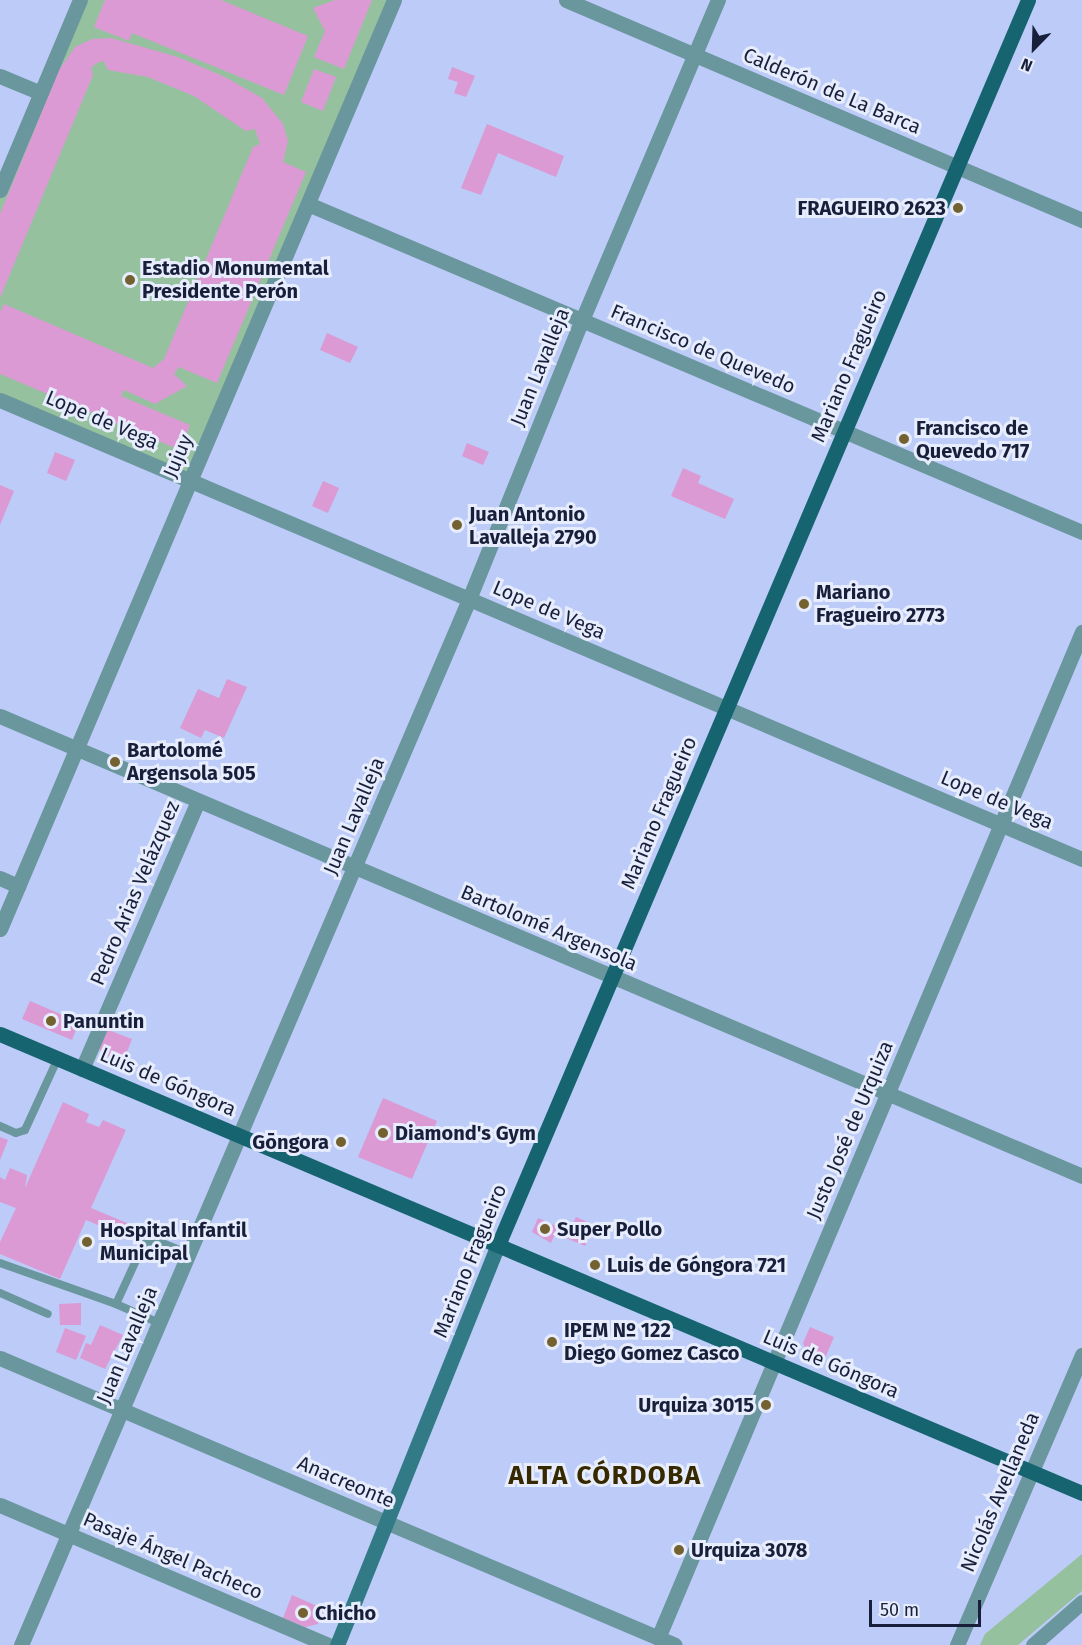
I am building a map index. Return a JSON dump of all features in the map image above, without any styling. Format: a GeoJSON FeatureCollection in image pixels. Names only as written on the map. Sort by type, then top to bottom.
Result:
{"type":"FeatureCollection","features":[{"type":"Feature","properties":{"kind":"main road","name":"Mariano Fragueiro"},"geometry":{"type":"LineString","coordinates":[[337,1645],[498,1245],[1028,0]]}},
{"type":"Feature","properties":{"kind":"main road","name":"Luis de Góngora"},"geometry":{"type":"LineString","coordinates":[[0,1034],[1082,1494]]}},
{"type":"Feature","properties":{"kind":"street"},"geometry":{"type":"LineString","coordinates":[[0,190],[80,0]]}},
{"type":"Feature","properties":{"kind":"street","name":"Jujuy"},"geometry":{"type":"LineString","coordinates":[[0,929],[394,0]]}},
{"type":"Feature","properties":{"kind":"street","name":"Calderón de La Barca"},"geometry":{"type":"LineString","coordinates":[[566,0],[1082,220]]}},
{"type":"Feature","properties":{"kind":"street","name":"Juan Lavalleja"},"geometry":{"type":"LineString","coordinates":[[21,1645],[469,599],[582,320],[718,0]]}},
{"type":"Feature","properties":{"kind":"street"},"geometry":{"type":"LineString","coordinates":[[0,76],[41,93]]}},
{"type":"Feature","properties":{"kind":"street","name":"Francisco de Quevedo"},"geometry":{"type":"LineString","coordinates":[[308,204],[1082,532]]}},
{"type":"Feature","properties":{"kind":"street","name":"Lope de Vega"},"geometry":{"type":"LineString","coordinates":[[0,400],[1082,859]]}},
{"type":"Feature","properties":{"kind":"street","name":"Justo José de Urquiza"},"geometry":{"type":"LineString","coordinates":[[657,1642],[1082,632]]}},
{"type":"Feature","properties":{"kind":"street","name":"Bartolomé Argensola"},"geometry":{"type":"LineString","coordinates":[[0,716],[1082,1176]]}},
{"type":"Feature","properties":{"kind":"street","name":"Pedro Arias Velázquez"},"geometry":{"type":"LineString","coordinates":[[82,1069],[198,801]]}},
{"type":"Feature","properties":{"kind":"street"},"geometry":{"type":"LineString","coordinates":[[0,878],[18,886]]}},
{"type":"Feature","properties":{"kind":"street","name":"Nicolás Avellaneda"},"geometry":{"type":"LineString","coordinates":[[957,1645],[1082,1355]]}},
{"type":"Feature","properties":{"kind":"street","name":"Anacreonte"},"geometry":{"type":"LineString","coordinates":[[0,1358],[385,1522],[657,1642],[675,1645]]}},
{"type":"Feature","properties":{"kind":"street","name":"Pasaje Ángel Pacheco"},"geometry":{"type":"LineString","coordinates":[[0,1505],[329,1645]]}},
{"type":"Feature","properties":{"kind":"street"},"geometry":{"type":"LineString","coordinates":[[1032,1645],[1082,1602]]}},
{"type":"Feature","properties":{"kind":"lane"},"geometry":{"type":"LineString","coordinates":[[0,1126],[16,1133],[25,1130],[58,1058]]}},
{"type":"Feature","properties":{"kind":"lane"},"geometry":{"type":"LineString","coordinates":[[116,1304],[144,1243],[155,1240],[189,1254]]}},
{"type":"Feature","properties":{"kind":"lane"},"geometry":{"type":"LineString","coordinates":[[0,1263],[116,1304],[159,1323]]}},
{"type":"Feature","properties":{"kind":"lane"},"geometry":{"type":"LineString","coordinates":[[0,1293],[48,1314]]}},
{"type":"Feature","properties":{"kind":"green space","name":"Estadio Monumental Presidente Perón"},"geometry":{"type":"Polygon","coordinates":[[[80,0],[394,0],[190,480],[0,400],[0,190],[80,0]]]}},
{"type":"Feature","properties":{"kind":"green space"},"geometry":{"type":"Polygon","coordinates":[[[1082,1554],[1082,1591],[1018,1645],[980,1645],[985,1634],[1082,1554]]]}},
{"type":"Feature","properties":{"kind":"building"},"geometry":{"type":"Polygon","coordinates":[[[105,0],[221,0],[308,36],[284,95],[132,33],[129,41],[94,27],[105,0]]]}},
{"type":"Feature","properties":{"kind":"building"},"geometry":{"type":"Polygon","coordinates":[[[335,0],[372,0],[344,69],[314,57],[325,31],[313,8],[335,0]]]}},
{"type":"Feature","properties":{"kind":"building"},"geometry":{"type":"Polygon","coordinates":[[[111,38],[178,57],[225,77],[262,98],[283,124],[288,141],[283,162],[306,172],[217,383],[179,367],[174,374],[187,386],[155,404],[124,390],[121,396],[190,425],[180,450],[0,374],[0,312],[4,304],[153,368],[164,359],[253,147],[260,144],[255,129],[246,131],[194,96],[148,77],[108,70],[104,61],[97,63],[91,68],[93,75],[0,298],[0,214],[59,70],[75,47],[92,39],[111,38]]]}},
{"type":"Feature","properties":{"kind":"building"},"geometry":{"type":"Polygon","coordinates":[[[452,67],[475,76],[466,97],[454,93],[458,82],[448,79],[452,67]]]}},
{"type":"Feature","properties":{"kind":"building"},"geometry":{"type":"Polygon","coordinates":[[[314,69],[336,77],[323,111],[301,102],[314,69]]]}},
{"type":"Feature","properties":{"kind":"building"},"geometry":{"type":"Polygon","coordinates":[[[487,124],[564,156],[556,177],[498,153],[481,195],[461,188],[487,124]]]}},
{"type":"Feature","properties":{"kind":"building"},"geometry":{"type":"Polygon","coordinates":[[[327,333],[358,347],[350,363],[320,350],[327,333]]]}},
{"type":"Feature","properties":{"kind":"building"},"geometry":{"type":"Polygon","coordinates":[[[467,443],[489,452],[483,465],[462,456],[467,443]]]}},
{"type":"Feature","properties":{"kind":"building"},"geometry":{"type":"Polygon","coordinates":[[[55,452],[75,460],[66,481],[47,473],[55,452]]]}},
{"type":"Feature","properties":{"kind":"building"},"geometry":{"type":"Polygon","coordinates":[[[683,468],[701,476],[698,483],[734,499],[725,519],[671,496],[683,468]]]}},
{"type":"Feature","properties":{"kind":"building"},"geometry":{"type":"Polygon","coordinates":[[[323,481],[339,488],[328,513],[312,506],[323,481]]]}},
{"type":"Feature","properties":{"kind":"building"},"geometry":{"type":"Polygon","coordinates":[[[0,485],[14,491],[0,525],[0,485]]]}},
{"type":"Feature","properties":{"kind":"building"},"geometry":{"type":"Polygon","coordinates":[[[227,679],[247,687],[224,738],[205,730],[201,738],[180,728],[198,689],[219,698],[227,679]]]}},
{"type":"Feature","properties":{"kind":"building","name":"Panuntin"},"geometry":{"type":"Polygon","coordinates":[[[30,1001],[79,1022],[72,1040],[22,1019],[30,1001]]]}},
{"type":"Feature","properties":{"kind":"building"},"geometry":{"type":"Polygon","coordinates":[[[106,1029],[132,1039],[123,1062],[102,1054],[98,1046],[106,1029]]]}},
{"type":"Feature","properties":{"kind":"building"},"geometry":{"type":"Polygon","coordinates":[[[383,1098],[437,1121],[412,1179],[358,1157],[383,1098]]]}},
{"type":"Feature","properties":{"kind":"building"},"geometry":{"type":"Polygon","coordinates":[[[63,1102],[89,1114],[86,1122],[99,1127],[103,1120],[126,1130],[91,1208],[127,1223],[122,1235],[86,1220],[60,1279],[0,1254],[0,1242],[16,1208],[0,1202],[0,1177],[5,1180],[10,1168],[27,1175],[25,1188],[63,1102]]]}},
{"type":"Feature","properties":{"kind":"building"},"geometry":{"type":"Polygon","coordinates":[[[0,1137],[8,1140],[0,1160],[0,1137]]]}},
{"type":"Feature","properties":{"kind":"building"},"geometry":{"type":"Polygon","coordinates":[[[576,1217],[594,1225],[585,1246],[566,1238],[576,1217]]]}},
{"type":"Feature","properties":{"kind":"building","name":"Super Pollo"},"geometry":{"type":"Polygon","coordinates":[[[538,1218],[558,1227],[551,1243],[532,1232],[538,1218]]]}},
{"type":"Feature","properties":{"kind":"building"},"geometry":{"type":"Polygon","coordinates":[[[81,1303],[81,1325],[60,1325],[59,1304],[81,1303]]]}},
{"type":"Feature","properties":{"kind":"building"},"geometry":{"type":"Polygon","coordinates":[[[100,1325],[123,1335],[105,1369],[80,1358],[86,1343],[91,1345],[100,1325]]]}},
{"type":"Feature","properties":{"kind":"building"},"geometry":{"type":"Polygon","coordinates":[[[810,1327],[834,1337],[825,1358],[806,1350],[803,1343],[810,1327]]]}},
{"type":"Feature","properties":{"kind":"building"},"geometry":{"type":"Polygon","coordinates":[[[65,1328],[86,1336],[76,1360],[56,1352],[65,1328]]]}},
{"type":"Feature","properties":{"kind":"building","name":"Chicho"},"geometry":{"type":"Polygon","coordinates":[[[292,1595],[324,1609],[318,1624],[305,1627],[283,1618],[292,1595]]]}},
{"type":"Feature","properties":{"kind":"place","name":"FRAGUEIRO 2623"},"geometry":{"type":"Point","coordinates":[958,208]}},
{"type":"Feature","properties":{"kind":"place","name":"Estadio Monumental Presidente Perón"},"geometry":{"type":"Point","coordinates":[130,280]}},
{"type":"Feature","properties":{"kind":"place","name":"Francisco de Quevedo 717"},"geometry":{"type":"Point","coordinates":[904,439]}},
{"type":"Feature","properties":{"kind":"place","name":"Juan Antonio Lavalleja 2790"},"geometry":{"type":"Point","coordinates":[457,525]}},
{"type":"Feature","properties":{"kind":"place","name":"Mariano Fragueiro 2773"},"geometry":{"type":"Point","coordinates":[804,604]}},
{"type":"Feature","properties":{"kind":"place","name":"Bartolomé Argensola 505"},"geometry":{"type":"Point","coordinates":[115,762]}},
{"type":"Feature","properties":{"kind":"place","name":"Panuntin"},"geometry":{"type":"Point","coordinates":[51,1021]}},
{"type":"Feature","properties":{"kind":"place","name":"Diamond's Gym"},"geometry":{"type":"Point","coordinates":[383,1133]}},
{"type":"Feature","properties":{"kind":"place","name":"Gōngora"},"geometry":{"type":"Point","coordinates":[341,1142]}},
{"type":"Feature","properties":{"kind":"place","name":"Super Pollo"},"geometry":{"type":"Point","coordinates":[545,1229]}},
{"type":"Feature","properties":{"kind":"place","name":"Hospital Infantil Municipal"},"geometry":{"type":"Point","coordinates":[87,1242]}},
{"type":"Feature","properties":{"kind":"place","name":"Luis de Góngora 721"},"geometry":{"type":"Point","coordinates":[595,1265]}},
{"type":"Feature","properties":{"kind":"place","name":"IPEM Nº 122 Diego Gomez Casco"},"geometry":{"type":"Point","coordinates":[552,1342]}},
{"type":"Feature","properties":{"kind":"place","name":"Urquiza 3015"},"geometry":{"type":"Point","coordinates":[766,1405]}},
{"type":"Feature","properties":{"kind":"place","name":"Urquiza 3078"},"geometry":{"type":"Point","coordinates":[679,1550]}},
{"type":"Feature","properties":{"kind":"place","name":"Chicho"},"geometry":{"type":"Point","coordinates":[303,1613]}},
{"type":"Feature","properties":{"kind":"district","name":"ALTA CÓRDOBA"},"geometry":{"type":"Point","coordinates":[605,1476]}}]}
